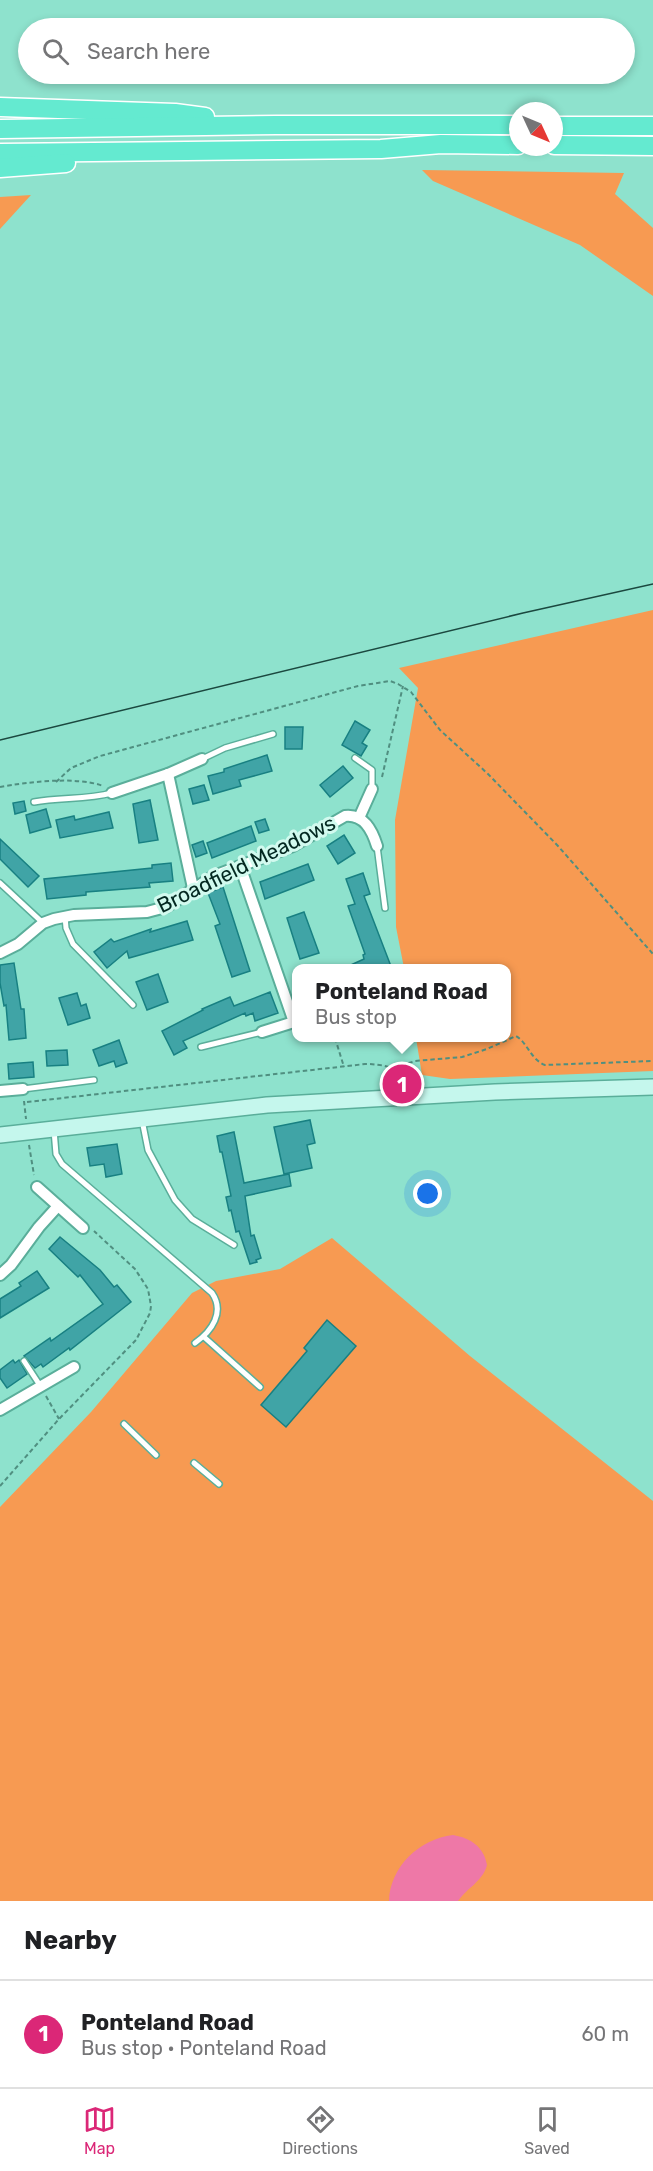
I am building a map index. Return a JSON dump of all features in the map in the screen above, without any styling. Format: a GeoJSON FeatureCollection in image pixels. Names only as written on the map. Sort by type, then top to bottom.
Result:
{"type":"FeatureCollection","features":[{"type":"Feature","properties":{"kind":"highway"},"geometry":{"type":"LineString","coordinates":[[0,106],[175,113],[276,125]]}},
{"type":"Feature","properties":{"kind":"highway"},"geometry":{"type":"LineString","coordinates":[[0,129],[276,125],[509,125]]}},
{"type":"Feature","properties":{"kind":"highway"},"geometry":{"type":"LineString","coordinates":[[563,126],[653,126]]}},
{"type":"Feature","properties":{"kind":"highway"},"geometry":{"type":"LineString","coordinates":[[0,153],[256,151],[381,149],[441,144],[509,145]]}},
{"type":"Feature","properties":{"kind":"highway"},"geometry":{"type":"LineString","coordinates":[[563,145],[653,146]]}},
{"type":"Feature","properties":{"kind":"highway"},"geometry":{"type":"LineString","coordinates":[[0,168],[256,151]]}},
{"type":"Feature","properties":{"kind":"main road"},"geometry":{"type":"LineString","coordinates":[[0,1135],[267,1104],[653,1087]]}},
{"type":"Feature","properties":{"kind":"street"},"geometry":{"type":"LineString","coordinates":[[112,793],[168,774],[202,759]]}},
{"type":"Feature","properties":{"kind":"street"},"geometry":{"type":"LineString","coordinates":[[168,774],[193,888]]}},
{"type":"Feature","properties":{"kind":"street","name":"Broadfield Meadows"},"geometry":{"type":"LineString","coordinates":[[359,818],[372,789]]}},
{"type":"Feature","properties":{"kind":"street","name":"Broadfield Meadows"},"geometry":{"type":"LineString","coordinates":[[0,953],[18,944],[43,923],[65,916],[156,910],[176,901],[214,876],[302,842],[340,818],[350,815],[359,818],[369,828],[377,846]]}},
{"type":"Feature","properties":{"kind":"street"},"geometry":{"type":"LineString","coordinates":[[240,866],[292,1011]]}},
{"type":"Feature","properties":{"kind":"street"},"geometry":{"type":"LineString","coordinates":[[262,1032],[292,1023]]}},
{"type":"Feature","properties":{"kind":"street"},"geometry":{"type":"LineString","coordinates":[[0,1091],[23,1089]]}},
{"type":"Feature","properties":{"kind":"street"},"geometry":{"type":"LineString","coordinates":[[38,1187],[83,1228]]}},
{"type":"Feature","properties":{"kind":"street"},"geometry":{"type":"LineString","coordinates":[[0,1275],[11,1265],[58,1206]]}},
{"type":"Feature","properties":{"kind":"street"},"geometry":{"type":"LineString","coordinates":[[0,1410],[74,1366]]}},
{"type":"Feature","properties":{"kind":"lane"},"geometry":{"type":"LineString","coordinates":[[202,759],[225,748],[273,734]]}},
{"type":"Feature","properties":{"kind":"lane"},"geometry":{"type":"LineString","coordinates":[[355,758],[372,770],[372,789]]}},
{"type":"Feature","properties":{"kind":"lane"},"geometry":{"type":"LineString","coordinates":[[34,802],[59,798],[89,798],[112,793]]}},
{"type":"Feature","properties":{"kind":"lane"},"geometry":{"type":"LineString","coordinates":[[377,846],[385,908]]}},
{"type":"Feature","properties":{"kind":"lane"},"geometry":{"type":"LineString","coordinates":[[0,883],[43,923]]}},
{"type":"Feature","properties":{"kind":"lane"},"geometry":{"type":"LineString","coordinates":[[65,916],[66,928],[73,944],[133,1005]]}},
{"type":"Feature","properties":{"kind":"lane"},"geometry":{"type":"LineString","coordinates":[[201,1047],[262,1032]]}},
{"type":"Feature","properties":{"kind":"lane"},"geometry":{"type":"LineString","coordinates":[[23,1089],[94,1080]]}},
{"type":"Feature","properties":{"kind":"lane"},"geometry":{"type":"LineString","coordinates":[[142,1119],[148,1150],[175,1200],[192,1219],[234,1245]]}},
{"type":"Feature","properties":{"kind":"lane"},"geometry":{"type":"LineString","coordinates":[[54,1129],[56,1154],[62,1164],[212,1293],[216,1299],[217,1315],[214,1323],[204,1337],[195,1343]]}},
{"type":"Feature","properties":{"kind":"lane"},"geometry":{"type":"LineString","coordinates":[[204,1337],[260,1387]]}},
{"type":"Feature","properties":{"kind":"lane"},"geometry":{"type":"LineString","coordinates":[[24,1361],[41,1387]]}},
{"type":"Feature","properties":{"kind":"lane"},"geometry":{"type":"LineString","coordinates":[[124,1424],[156,1455]]}},
{"type":"Feature","properties":{"kind":"lane"},"geometry":{"type":"LineString","coordinates":[[194,1463],[219,1484]]}},
{"type":"Feature","properties":{"kind":"path"},"geometry":{"type":"LineString","coordinates":[[56,782],[71,768],[100,756],[358,686],[390,681],[403,686],[416,697],[440,730],[488,774],[558,846],[653,954]]}},
{"type":"Feature","properties":{"kind":"path"},"geometry":{"type":"LineString","coordinates":[[372,789],[377,786],[384,772],[403,686]]}},
{"type":"Feature","properties":{"kind":"path"},"geometry":{"type":"LineString","coordinates":[[0,787],[56,782],[100,784],[112,793]]}},
{"type":"Feature","properties":{"kind":"path"},"geometry":{"type":"LineString","coordinates":[[511,1038],[516,1036],[535,1060],[545,1065],[653,1061]]}},
{"type":"Feature","properties":{"kind":"path"},"geometry":{"type":"LineString","coordinates":[[336,1042],[344,1067]]}},
{"type":"Feature","properties":{"kind":"path"},"geometry":{"type":"LineString","coordinates":[[394,1068],[415,1061],[469,1055],[501,1042]]}},
{"type":"Feature","properties":{"kind":"path"},"geometry":{"type":"LineString","coordinates":[[16,1103],[374,1064],[394,1068],[407,1076],[425,1096]]}},
{"type":"Feature","properties":{"kind":"path"},"geometry":{"type":"LineString","coordinates":[[28,1141],[38,1187]]}},
{"type":"Feature","properties":{"kind":"path"},"geometry":{"type":"LineString","coordinates":[[0,1486],[59,1419],[136,1340],[151,1306],[148,1289],[130,1263],[91,1228],[83,1228]]}},
{"type":"Feature","properties":{"kind":"path"},"geometry":{"type":"LineString","coordinates":[[41,1387],[59,1419]]}},
{"type":"Feature","properties":{"kind":"shaded area"},"geometry":{"type":"Polygon","coordinates":[[[422,170],[624,173],[615,194],[653,228],[653,296],[580,245],[433,181],[422,170]]]}},
{"type":"Feature","properties":{"kind":"shaded area"},"geometry":{"type":"Polygon","coordinates":[[[31,195],[0,229],[0,197],[31,195]]]}},
{"type":"Feature","properties":{"kind":"shaded area"},"geometry":{"type":"Polygon","coordinates":[[[653,610],[653,1071],[450,1079],[422,1075],[417,1042],[511,1042],[511,964],[403,964],[396,927],[395,820],[418,688],[399,668],[653,610]]]}},
{"type":"Feature","properties":{"kind":"shaded area"},"geometry":{"type":"Polygon","coordinates":[[[332,1238],[470,1356],[653,1501],[653,1901],[0,1901],[0,1507],[91,1412],[192,1293],[216,1281],[280,1269],[332,1238]]]}},
{"type":"Feature","properties":{"kind":"shaded area"},"geometry":{"type":"Polygon","coordinates":[[[453,1835],[476,1844],[483,1853],[487,1865],[478,1880],[458,1901],[389,1901],[395,1877],[409,1857],[429,1842],[453,1835]]]}},
{"type":"Feature","properties":{"kind":"building"},"geometry":{"type":"Polygon","coordinates":[[[355,721],[370,730],[362,743],[367,746],[361,756],[342,745],[355,721]]]}},
{"type":"Feature","properties":{"kind":"building"},"geometry":{"type":"Polygon","coordinates":[[[285,727],[303,727],[302,749],[285,749],[285,727]]]}},
{"type":"Feature","properties":{"kind":"building"},"geometry":{"type":"Polygon","coordinates":[[[267,755],[272,771],[239,780],[241,786],[213,794],[208,776],[267,755]]]}},
{"type":"Feature","properties":{"kind":"building"},"geometry":{"type":"Polygon","coordinates":[[[343,766],[353,778],[330,797],[320,785],[343,766]]]}},
{"type":"Feature","properties":{"kind":"building"},"geometry":{"type":"Polygon","coordinates":[[[204,785],[209,800],[193,804],[189,789],[204,785]]]}},
{"type":"Feature","properties":{"kind":"building"},"geometry":{"type":"Polygon","coordinates":[[[150,800],[158,840],[139,843],[133,804],[150,800]]]}},
{"type":"Feature","properties":{"kind":"building"},"geometry":{"type":"Polygon","coordinates":[[[24,801],[26,811],[15,814],[13,803],[24,801]]]}},
{"type":"Feature","properties":{"kind":"building"},"geometry":{"type":"Polygon","coordinates":[[[46,809],[51,827],[30,833],[26,815],[46,809]]]}},
{"type":"Feature","properties":{"kind":"building"},"geometry":{"type":"Polygon","coordinates":[[[109,812],[113,828],[60,838],[56,820],[74,816],[75,820],[109,812]]]}},
{"type":"Feature","properties":{"kind":"building"},"geometry":{"type":"Polygon","coordinates":[[[265,819],[269,830],[259,833],[255,822],[265,819]]]}},
{"type":"Feature","properties":{"kind":"building"},"geometry":{"type":"Polygon","coordinates":[[[251,826],[256,841],[212,858],[207,843],[251,826]]]}},
{"type":"Feature","properties":{"kind":"building"},"geometry":{"type":"Polygon","coordinates":[[[344,835],[355,853],[338,864],[327,846],[344,835]]]}},
{"type":"Feature","properties":{"kind":"building"},"geometry":{"type":"Polygon","coordinates":[[[0,839],[39,876],[28,887],[0,859],[0,839]]]}},
{"type":"Feature","properties":{"kind":"building"},"geometry":{"type":"Polygon","coordinates":[[[203,841],[207,853],[196,857],[192,845],[203,841]]]}},
{"type":"Feature","properties":{"kind":"building"},"geometry":{"type":"Polygon","coordinates":[[[171,863],[173,881],[149,883],[150,887],[86,892],[86,895],[47,899],[44,879],[152,868],[152,865],[171,863]]]}},
{"type":"Feature","properties":{"kind":"building"},"geometry":{"type":"Polygon","coordinates":[[[308,864],[314,880],[265,899],[260,882],[308,864]]]}},
{"type":"Feature","properties":{"kind":"building"},"geometry":{"type":"Polygon","coordinates":[[[363,873],[370,894],[364,896],[390,964],[353,964],[364,959],[365,954],[348,906],[355,904],[346,879],[363,873]]]}},
{"type":"Feature","properties":{"kind":"building"},"geometry":{"type":"Polygon","coordinates":[[[223,887],[250,971],[232,977],[215,926],[220,924],[208,893],[223,887]]]}},
{"type":"Feature","properties":{"kind":"building"},"geometry":{"type":"Polygon","coordinates":[[[304,912],[319,953],[300,959],[287,918],[304,912]]]}},
{"type":"Feature","properties":{"kind":"building"},"geometry":{"type":"Polygon","coordinates":[[[187,921],[193,940],[129,958],[127,951],[107,968],[94,952],[111,939],[114,942],[151,929],[150,932],[187,921]]]}},
{"type":"Feature","properties":{"kind":"building"},"geometry":{"type":"Polygon","coordinates":[[[14,963],[21,1009],[24,1009],[26,1038],[9,1040],[6,1005],[4,1006],[0,983],[0,965],[14,963]]]}},
{"type":"Feature","properties":{"kind":"building"},"geometry":{"type":"Polygon","coordinates":[[[158,974],[168,1002],[147,1010],[136,982],[158,974]]]}},
{"type":"Feature","properties":{"kind":"building"},"geometry":{"type":"Polygon","coordinates":[[[270,992],[278,1013],[255,1021],[253,1013],[246,1016],[245,1013],[183,1041],[187,1048],[174,1055],[162,1031],[230,997],[234,1006],[270,992]]]}},
{"type":"Feature","properties":{"kind":"building"},"geometry":{"type":"Polygon","coordinates":[[[77,993],[81,1006],[86,1004],[90,1018],[68,1025],[59,998],[77,993]]]}},
{"type":"Feature","properties":{"kind":"building"},"geometry":{"type":"Polygon","coordinates":[[[119,1040],[127,1063],[116,1067],[114,1061],[99,1066],[93,1050],[119,1040]]]}},
{"type":"Feature","properties":{"kind":"building"},"geometry":{"type":"Polygon","coordinates":[[[67,1050],[68,1065],[47,1066],[46,1051],[67,1050]]]}},
{"type":"Feature","properties":{"kind":"building"},"geometry":{"type":"Polygon","coordinates":[[[33,1062],[34,1077],[9,1079],[8,1064],[33,1062]]]}},
{"type":"Feature","properties":{"kind":"building"},"geometry":{"type":"Polygon","coordinates":[[[310,1120],[315,1143],[307,1145],[312,1168],[284,1174],[274,1127],[310,1120]]]}},
{"type":"Feature","properties":{"kind":"building"},"geometry":{"type":"Polygon","coordinates":[[[234,1132],[244,1183],[289,1174],[291,1186],[245,1196],[251,1236],[254,1235],[261,1258],[250,1264],[239,1231],[236,1232],[231,1210],[229,1211],[226,1197],[231,1196],[217,1136],[234,1132]]]}},
{"type":"Feature","properties":{"kind":"building"},"geometry":{"type":"Polygon","coordinates":[[[117,1144],[122,1174],[106,1177],[104,1164],[90,1166],[87,1148],[117,1144]]]}},
{"type":"Feature","properties":{"kind":"building"},"geometry":{"type":"Polygon","coordinates":[[[60,1237],[100,1270],[114,1287],[117,1285],[131,1302],[70,1350],[69,1348],[43,1367],[41,1364],[35,1368],[24,1356],[50,1338],[51,1341],[103,1304],[80,1275],[78,1277],[49,1249],[60,1237]]]}},
{"type":"Feature","properties":{"kind":"building"},"geometry":{"type":"Polygon","coordinates":[[[37,1271],[49,1288],[0,1318],[0,1299],[21,1286],[19,1283],[37,1271]]]}},
{"type":"Feature","properties":{"kind":"building"},"geometry":{"type":"Polygon","coordinates":[[[327,1320],[356,1346],[286,1427],[261,1405],[307,1351],[304,1348],[327,1320]]]}},
{"type":"Feature","properties":{"kind":"building"},"geometry":{"type":"Polygon","coordinates":[[[13,1360],[15,1363],[19,1360],[27,1374],[7,1388],[0,1378],[0,1370],[13,1360]]]}},
{"type":"Feature","properties":{"kind":"tram line"},"geometry":{"type":"LineString","coordinates":[[0,740],[523,613],[653,584]]}},
{"type":"Feature","properties":{"kind":"place","name":"Ponteland Road"},"geometry":{"type":"Point","coordinates":[402,1084]}}]}
